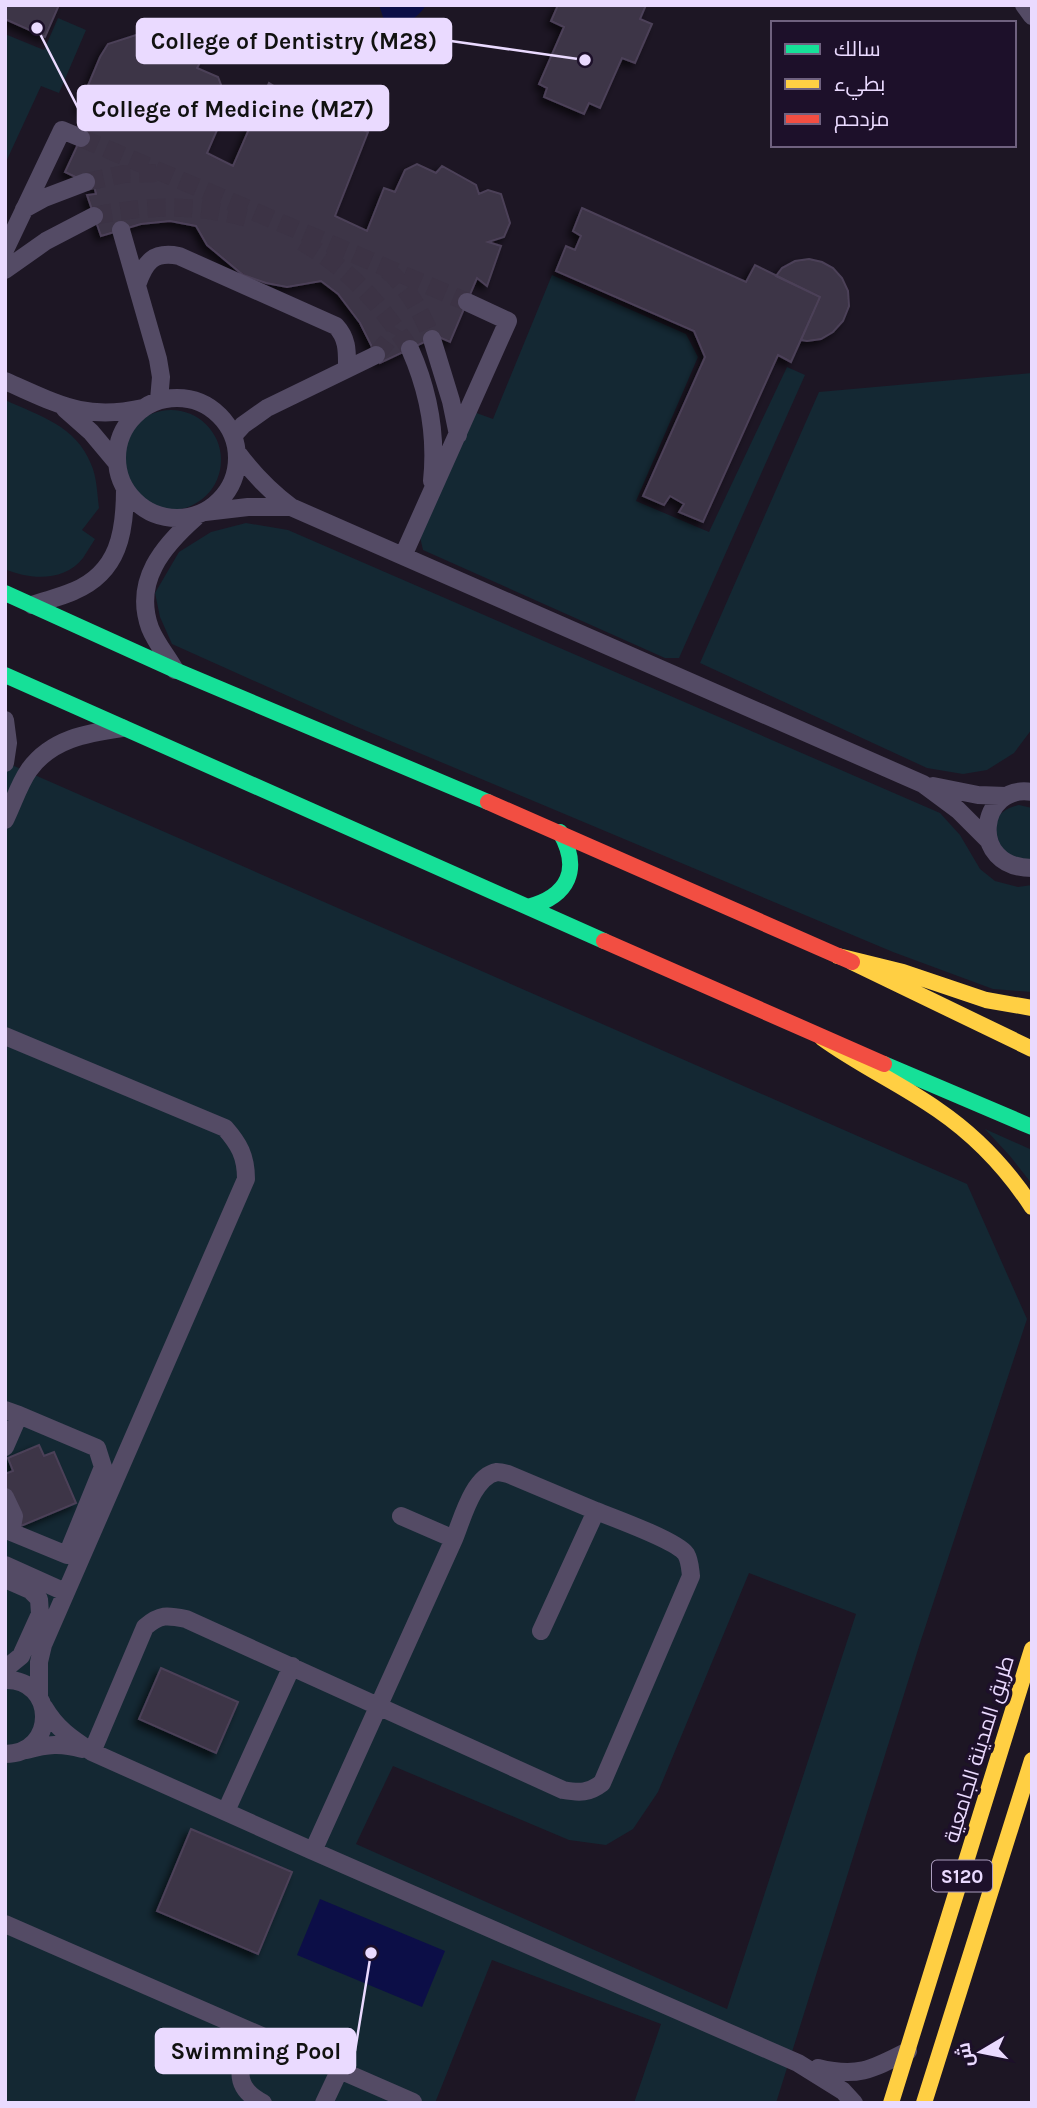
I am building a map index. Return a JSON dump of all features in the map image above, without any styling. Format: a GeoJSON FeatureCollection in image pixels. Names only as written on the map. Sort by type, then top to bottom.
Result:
{"type":"FeatureCollection","features":[{"type":"Feature","properties":{"kind":"street"},"geometry":{"type":"LineString","coordinates":[[1024,5],[1032,16]]}},
{"type":"Feature","properties":{"kind":"street"},"geometry":{"type":"LineString","coordinates":[[5,250],[62,130],[81,138]]}},
{"type":"Feature","properties":{"kind":"street"},"geometry":{"type":"LineString","coordinates":[[24,209],[86,182]]}},
{"type":"Feature","properties":{"kind":"street"},"geometry":{"type":"LineString","coordinates":[[5,270],[46,241],[94,216]]}},
{"type":"Feature","properties":{"kind":"street"},"geometry":{"type":"LineString","coordinates":[[121,230],[160,367],[151,404],[128,422],[119,442],[117,463],[125,489],[135,502],[149,512],[181,519],[248,507],[291,507]]}},
{"type":"Feature","properties":{"kind":"street"},"geometry":{"type":"LineString","coordinates":[[137,285],[143,268],[150,260],[169,254],[179,256],[336,326],[343,334],[346,344],[347,368]]}},
{"type":"Feature","properties":{"kind":"street"},"geometry":{"type":"LineString","coordinates":[[404,556],[508,321],[467,302]]}},
{"type":"Feature","properties":{"kind":"street"},"geometry":{"type":"LineString","coordinates":[[432,339],[451,401],[458,435]]}},
{"type":"Feature","properties":{"kind":"street"},"geometry":{"type":"LineString","coordinates":[[410,349],[422,376],[429,405],[433,445],[430,495]]}},
{"type":"Feature","properties":{"kind":"street"},"geometry":{"type":"LineString","coordinates":[[175,670],[150,627],[146,608],[149,573],[163,550],[219,502],[230,487],[236,470],[235,444],[248,420],[376,355]]}},
{"type":"Feature","properties":{"kind":"street"},"geometry":{"type":"LineString","coordinates":[[5,381],[80,411],[121,412],[174,398],[203,404],[221,417],[252,474],[291,507],[923,784],[969,793],[1032,792]]}},
{"type":"Feature","properties":{"kind":"street"},"geometry":{"type":"LineString","coordinates":[[60,405],[91,432],[117,463]]}},
{"type":"Feature","properties":{"kind":"street"},"geometry":{"type":"LineString","coordinates":[[32,604],[76,591],[93,580],[107,566],[114,557],[122,532],[125,489]]}},
{"type":"Feature","properties":{"kind":"street"},"geometry":{"type":"LineString","coordinates":[[5,593],[175,670],[561,832],[838,956],[1032,1049]]}},
{"type":"Feature","properties":{"kind":"street"},"geometry":{"type":"LineString","coordinates":[[5,675],[822,1038],[1032,1127]]}},
{"type":"Feature","properties":{"kind":"street"},"geometry":{"type":"LineString","coordinates":[[5,720],[8,743],[5,763]]}},
{"type":"Feature","properties":{"kind":"street"},"geometry":{"type":"LineString","coordinates":[[5,820],[27,772],[41,755],[75,737],[125,728]]}},
{"type":"Feature","properties":{"kind":"street"},"geometry":{"type":"LineString","coordinates":[[1032,777],[992,810],[987,830],[995,853],[1018,868],[1032,868]]}},
{"type":"Feature","properties":{"kind":"street"},"geometry":{"type":"LineString","coordinates":[[923,784],[958,810],[989,841]]}},
{"type":"Feature","properties":{"kind":"street"},"geometry":{"type":"LineString","coordinates":[[528,908],[548,902],[568,880],[572,860],[561,832]]}},
{"type":"Feature","properties":{"kind":"street"},"geometry":{"type":"LineString","coordinates":[[838,956],[881,965],[981,999],[1032,1008]]}},
{"type":"Feature","properties":{"kind":"street"},"geometry":{"type":"LineString","coordinates":[[5,1036],[225,1128],[240,1145],[246,1164],[246,1179],[43,1645],[39,1662],[41,1702],[45,1720],[41,1732],[35,1743],[5,1762]]}},
{"type":"Feature","properties":{"kind":"street"},"geometry":{"type":"LineString","coordinates":[[822,1038],[856,1062],[939,1110],[969,1133],[1021,1189],[1032,1207]]}},
{"type":"Feature","properties":{"kind":"street"},"geometry":{"type":"LineString","coordinates":[[5,1447],[12,1413],[97,1448],[103,1467],[67,1555],[9,1523],[5,1497]]}},
{"type":"Feature","properties":{"kind":"street"},"geometry":{"type":"LineString","coordinates":[[92,1752],[145,1627],[155,1618],[168,1615],[186,1619],[292,1666],[378,1705],[564,1790],[580,1793],[591,1791],[602,1783],[691,1576],[690,1563],[685,1552],[508,1474],[496,1472],[483,1479],[474,1490],[454,1539],[378,1705],[313,1851]]}},
{"type":"Feature","properties":{"kind":"street"},"geometry":{"type":"LineString","coordinates":[[541,1631],[596,1511]]}},
{"type":"Feature","properties":{"kind":"street"},"geometry":{"type":"LineString","coordinates":[[401,1516],[454,1539]]}},
{"type":"Feature","properties":{"kind":"street"},"geometry":{"type":"LineString","coordinates":[[5,1565],[65,1592]]}},
{"type":"Feature","properties":{"kind":"street"},"geometry":{"type":"LineString","coordinates":[[5,1579],[30,1590],[39,1599],[40,1614],[21,1656],[5,1669]]}},
{"type":"Feature","properties":{"kind":"street"},"geometry":{"type":"LineString","coordinates":[[5,1679],[31,1660],[43,1645]]}},
{"type":"Feature","properties":{"kind":"street","name":"طريق المدينة الجامعية"},"geometry":{"type":"LineString","coordinates":[[891,2103],[1032,1649]]}},
{"type":"Feature","properties":{"kind":"street"},"geometry":{"type":"LineString","coordinates":[[226,1811],[292,1666]]}},
{"type":"Feature","properties":{"kind":"street"},"geometry":{"type":"LineString","coordinates":[[5,1679],[22,1683],[32,1689],[60,1730],[92,1752]]}},
{"type":"Feature","properties":{"kind":"street"},"geometry":{"type":"LineString","coordinates":[[5,1754],[47,1744],[68,1745],[92,1752],[798,2063],[843,2091],[855,2103]]}},
{"type":"Feature","properties":{"kind":"street","name":"S120"},"geometry":{"type":"LineString","coordinates":[[924,2103],[1032,1760]]}},
{"type":"Feature","properties":{"kind":"street"},"geometry":{"type":"LineString","coordinates":[[5,1924],[413,2102]]}},
{"type":"Feature","properties":{"kind":"street"},"geometry":{"type":"LineString","coordinates":[[251,2032],[240,2067],[241,2082],[250,2096],[263,2103]]}},
{"type":"Feature","properties":{"kind":"street"},"geometry":{"type":"LineString","coordinates":[[798,2063],[840,2074],[853,2073],[878,2067],[908,2051]]}},
{"type":"Feature","properties":{"kind":"street"},"geometry":{"type":"LineString","coordinates":[[324,2103],[340,2069]]}},
{"type":"Feature","properties":{"kind":"shaded area"},"geometry":{"type":"Polygon","coordinates":[[[379,5],[426,5],[414,18],[388,32],[379,5]]]}},
{"type":"Feature","properties":{"kind":"shaded area"},"geometry":{"type":"Polygon","coordinates":[[[58,18],[86,30],[59,93],[41,86],[5,164],[5,34],[44,50],[58,18]]]}},
{"type":"Feature","properties":{"kind":"shaded area"},"geometry":{"type":"Polygon","coordinates":[[[552,275],[686,334],[698,357],[636,501],[709,532],[787,367],[805,375],[679,658],[665,658],[423,550],[420,537],[471,411],[493,419],[552,275]]]}},
{"type":"Feature","properties":{"kind":"shaded area"},"geometry":{"type":"Polygon","coordinates":[[[1032,373],[1032,729],[1014,753],[987,770],[963,774],[927,768],[700,663],[819,392],[1032,373]]]}},
{"type":"Feature","properties":{"kind":"shaded area"},"geometry":{"type":"Polygon","coordinates":[[[5,400],[44,417],[66,431],[84,451],[93,469],[99,508],[82,530],[95,539],[75,566],[57,575],[36,577],[5,569],[5,400]]]}},
{"type":"Feature","properties":{"kind":"shaded area"},"geometry":{"type":"Polygon","coordinates":[[[171,410],[199,418],[213,432],[221,460],[213,488],[199,502],[171,510],[143,502],[129,488],[121,460],[129,432],[143,418],[171,410]]]}},
{"type":"Feature","properties":{"kind":"shaded area"},"geometry":{"type":"Polygon","coordinates":[[[246,523],[288,530],[940,813],[960,835],[980,869],[995,881],[1018,887],[1032,885],[1032,992],[993,989],[893,952],[355,726],[172,644],[160,617],[155,593],[179,552],[211,532],[246,523]]]}},
{"type":"Feature","properties":{"kind":"shaded area"},"geometry":{"type":"Polygon","coordinates":[[[5,762],[967,1184],[1027,1319],[921,1640],[776,2103],[634,2103],[661,2024],[492,1960],[435,2103],[5,2103],[5,762]],[[749,1573],[658,1792],[633,1829],[606,1845],[569,1840],[393,1766],[356,1844],[727,2009],[856,1614],[749,1573]]]}},
{"type":"Feature","properties":{"kind":"shaded area"},"geometry":{"type":"Polygon","coordinates":[[[1019,805],[1032,808],[1032,859],[1006,859],[992,825],[1003,812],[1019,805]]]}},
{"type":"Feature","properties":{"kind":"shaded area"},"geometry":{"type":"Polygon","coordinates":[[[985,1129],[1032,1150],[1032,1184],[1010,1156],[985,1129]]]}},
{"type":"Feature","properties":{"kind":"shaded area"},"geometry":{"type":"Polygon","coordinates":[[[320,1899],[445,1951],[422,2007],[297,1955],[320,1899]]]}},
{"type":"Feature","properties":{"kind":"building"},"geometry":{"type":"Polygon","coordinates":[[[5,5],[59,5],[45,37],[5,19],[5,5]]]}},
{"type":"Feature","properties":{"kind":"building"},"geometry":{"type":"Polygon","coordinates":[[[558,5],[646,5],[640,19],[652,24],[635,63],[622,58],[600,108],[589,103],[584,114],[544,97],[547,88],[539,84],[564,27],[551,21],[558,5]]]}},
{"type":"Feature","properties":{"kind":"building"},"geometry":{"type":"Polygon","coordinates":[[[136,35],[148,39],[153,45],[163,41],[203,57],[197,68],[218,77],[223,90],[214,109],[224,114],[207,153],[233,166],[269,83],[302,104],[305,96],[338,111],[335,118],[368,132],[335,216],[367,231],[384,188],[395,192],[405,170],[417,164],[436,173],[442,166],[476,185],[479,194],[488,190],[501,194],[510,223],[504,237],[488,242],[501,246],[487,286],[477,278],[450,342],[437,336],[380,363],[360,323],[338,294],[321,281],[287,287],[243,275],[207,245],[196,226],[170,221],[141,224],[101,236],[87,195],[96,194],[93,181],[86,182],[65,172],[92,114],[79,107],[100,57],[108,44],[136,35]]]}},
{"type":"Feature","properties":{"kind":"building"},"geometry":{"type":"Polygon","coordinates":[[[582,208],[746,282],[755,265],[820,297],[791,362],[778,355],[703,522],[679,512],[684,504],[670,496],[664,505],[643,496],[705,357],[694,331],[556,271],[566,246],[575,250],[581,236],[573,231],[582,208]]]}},
{"type":"Feature","properties":{"kind":"building"},"geometry":{"type":"Polygon","coordinates":[[[809,259],[833,268],[842,278],[848,291],[849,306],[843,321],[833,332],[821,339],[807,341],[801,340],[820,297],[776,276],[782,268],[795,261],[809,259]]]}},
{"type":"Feature","properties":{"kind":"building"},"geometry":{"type":"Polygon","coordinates":[[[39,1445],[44,1456],[54,1452],[76,1503],[21,1526],[5,1488],[5,1474],[13,1471],[8,1458],[39,1445]]]}},
{"type":"Feature","properties":{"kind":"building"},"geometry":{"type":"Polygon","coordinates":[[[161,1668],[238,1702],[216,1753],[139,1719],[161,1668]]]}},
{"type":"Feature","properties":{"kind":"building"},"geometry":{"type":"Polygon","coordinates":[[[191,1829],[292,1872],[258,1954],[157,1911],[191,1829]]]}},
{"type":"Feature","properties":{"kind":"tunnel"},"geometry":{"type":"LineString","coordinates":[[81,138],[467,302]]}},
{"type":"Feature","properties":{"kind":"tunnel"},"geometry":{"type":"LineString","coordinates":[[86,182],[124,174],[156,173]]}},
{"type":"Feature","properties":{"kind":"tunnel"},"geometry":{"type":"LineString","coordinates":[[94,216],[152,208],[190,208],[247,218]]}},
{"type":"Feature","properties":{"kind":"tunnel"},"geometry":{"type":"LineString","coordinates":[[302,242],[335,264],[363,289],[410,349]]}},
{"type":"Feature","properties":{"kind":"tunnel"},"geometry":{"type":"LineString","coordinates":[[387,270],[414,302],[432,339]]}},
{"type":"Feature","properties":{"kind":"tunnel"},"geometry":{"type":"LineString","coordinates":[[376,355],[396,328]]}},
{"type":"Feature","properties":{"kind":"traffic: fast"},"geometry":{"type":"LineString","coordinates":[[5,593],[175,670],[488,802]]}},
{"type":"Feature","properties":{"kind":"traffic: fast"},"geometry":{"type":"LineString","coordinates":[[5,675],[604,941]]}},
{"type":"Feature","properties":{"kind":"traffic: fast"},"geometry":{"type":"LineString","coordinates":[[528,907],[553,896],[567,879],[570,858],[560,832]]}},
{"type":"Feature","properties":{"kind":"traffic: fast"},"geometry":{"type":"LineString","coordinates":[[884,1064],[1032,1127]]}},
{"type":"Feature","properties":{"kind":"traffic: slow"},"geometry":{"type":"LineString","coordinates":[[838,956],[903,972],[986,1000],[1032,1008]]}},
{"type":"Feature","properties":{"kind":"traffic: slow"},"geometry":{"type":"LineString","coordinates":[[852,962],[1032,1049]]}},
{"type":"Feature","properties":{"kind":"traffic: slow"},"geometry":{"type":"LineString","coordinates":[[822,1038],[952,1120],[990,1154],[1032,1207]]}},
{"type":"Feature","properties":{"kind":"traffic: slow"},"geometry":{"type":"LineString","coordinates":[[891,2103],[1032,1649]]}},
{"type":"Feature","properties":{"kind":"traffic: slow"},"geometry":{"type":"LineString","coordinates":[[924,2103],[1032,1760]]}},
{"type":"Feature","properties":{"kind":"traffic: jam"},"geometry":{"type":"LineString","coordinates":[[488,802],[852,962]]}},
{"type":"Feature","properties":{"kind":"traffic: jam"},"geometry":{"type":"LineString","coordinates":[[604,941],[884,1064]]}},
{"type":"Feature","properties":{"kind":"place","name":"College of Medicine (M27)"},"geometry":{"type":"Point","coordinates":[37,28]}},
{"type":"Feature","properties":{"kind":"place","name":"College of Dentistry (M28)"},"geometry":{"type":"Point","coordinates":[585,60]}},
{"type":"Feature","properties":{"kind":"place","name":"Swimming Pool"},"geometry":{"type":"Point","coordinates":[371,1953]}}]}
